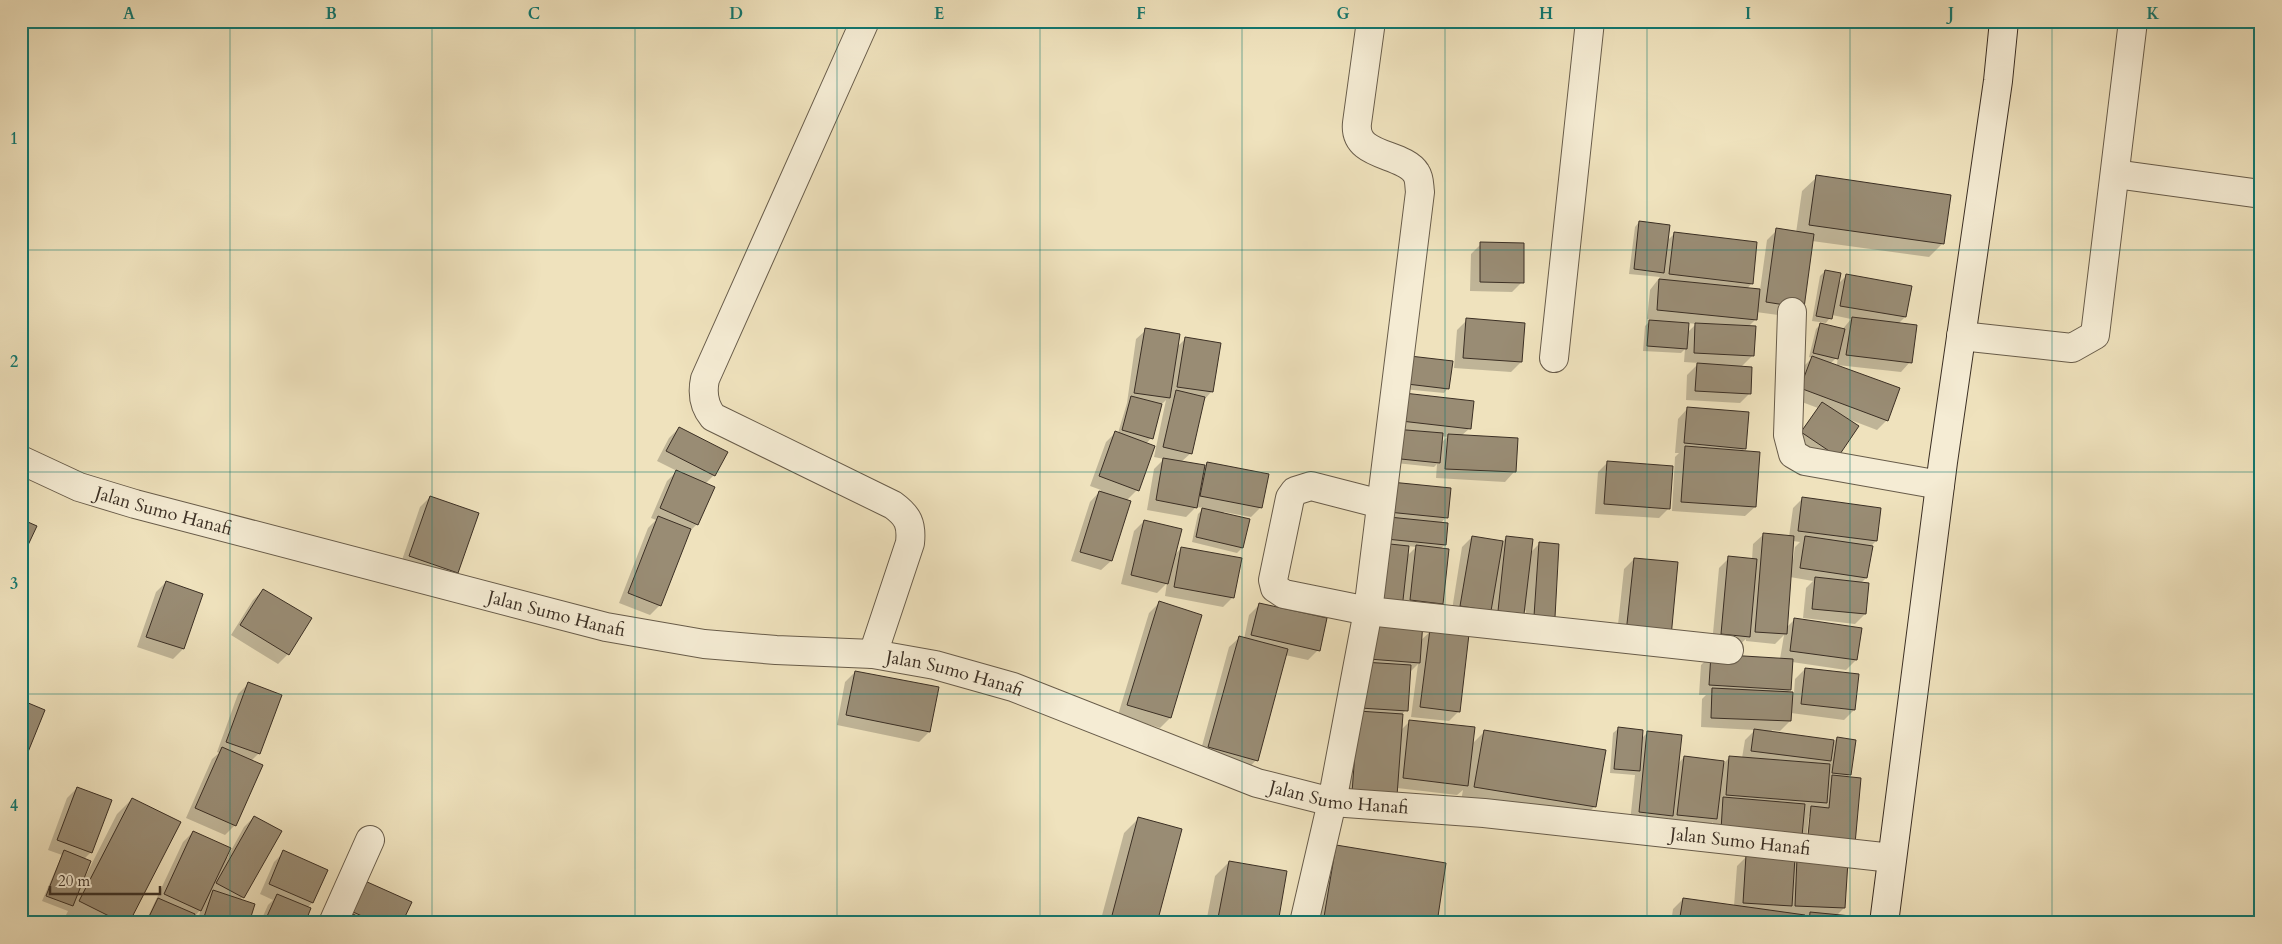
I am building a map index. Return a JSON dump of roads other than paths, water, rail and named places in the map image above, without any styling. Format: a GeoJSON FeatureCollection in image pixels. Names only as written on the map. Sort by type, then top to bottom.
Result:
{"type":"FeatureCollection","features":[{"type":"Feature","properties":{"kind":"street"},"geometry":{"type":"LineString","coordinates":[[865,21],[705,379],[703,388],[708,411],[713,417],[893,505],[908,519],[911,526],[910,543],[872,654]]}},
{"type":"Feature","properties":{"kind":"street"},"geometry":{"type":"LineString","coordinates":[[1304,923],[1332,802],[1368,610],[1420,192],[1419,180],[1415,171],[1364,144],[1358,137],[1357,122],[1371,21]]}},
{"type":"Feature","properties":{"kind":"street"},"geometry":{"type":"LineString","coordinates":[[1554,358],[1590,21]]}},
{"type":"Feature","properties":{"kind":"street"},"geometry":{"type":"LineString","coordinates":[[1884,923],[1940,485],[1998,81],[2004,21]]}},
{"type":"Feature","properties":{"kind":"street"},"geometry":{"type":"LineString","coordinates":[[1962,336],[2072,348],[2095,335],[2133,21]]}},
{"type":"Feature","properties":{"kind":"street"},"geometry":{"type":"LineString","coordinates":[[2114,174],[2261,194]]}},
{"type":"Feature","properties":{"kind":"street"},"geometry":{"type":"LineString","coordinates":[[1792,312],[1788,435],[1793,454],[1805,462],[1940,485]]}},
{"type":"Feature","properties":{"kind":"street","name":"Jalan Sumo Hanafi"},"geometry":{"type":"LineString","coordinates":[[21,460],[79,487],[135,504],[606,627],[704,644],[776,650],[872,654],[935,665],[1013,687],[1257,783],[1332,802],[1484,813],[1892,858]]}},
{"type":"Feature","properties":{"kind":"street"},"geometry":{"type":"LineString","coordinates":[[1382,504],[1311,486],[1295,491],[1290,498],[1273,580],[1275,588],[1284,594],[1368,610],[1730,650]]}},
{"type":"Feature","properties":{"kind":"street"},"geometry":{"type":"LineString","coordinates":[[333,923],[370,840]]}}]}
